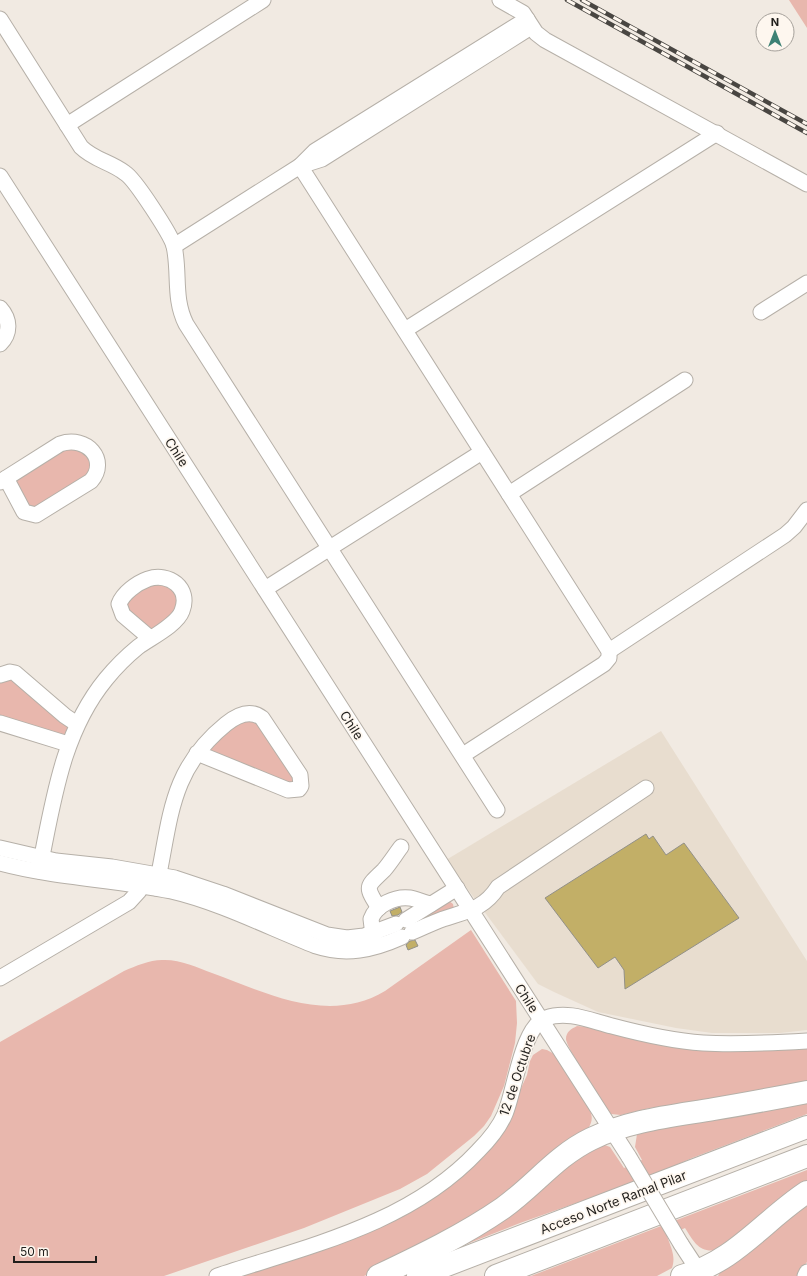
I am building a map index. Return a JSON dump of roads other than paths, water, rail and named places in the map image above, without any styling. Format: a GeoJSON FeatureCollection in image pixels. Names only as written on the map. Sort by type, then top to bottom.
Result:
{"type":"FeatureCollection","features":[{"type":"Feature","properties":{"kind":"highway"},"geometry":{"type":"LineString","coordinates":[[378,1276],[442,1244],[503,1208],[557,1160],[592,1139],[643,1121],[807,1092]]}},
{"type":"Feature","properties":{"kind":"highway","name":"Acceso Norte Ramal Pilar"},"geometry":{"type":"LineString","coordinates":[[418,1276],[807,1127]]}},
{"type":"Feature","properties":{"kind":"highway","name":"Acceso Norte Ramal Pilar"},"geometry":{"type":"LineString","coordinates":[[496,1276],[807,1156]]}},
{"type":"Feature","properties":{"kind":"highway"},"geometry":{"type":"LineString","coordinates":[[694,1274],[751,1239],[786,1207],[807,1192]]}},
{"type":"Feature","properties":{"kind":"street"},"geometry":{"type":"LineString","coordinates":[[67,125],[263,0]]}},
{"type":"Feature","properties":{"kind":"street"},"geometry":{"type":"LineString","coordinates":[[500,0],[523,13],[536,33],[545,40],[718,133],[807,184]]}},
{"type":"Feature","properties":{"kind":"street"},"geometry":{"type":"LineString","coordinates":[[0,19],[67,125],[87,153],[126,173],[134,181],[168,233],[174,246],[178,301],[186,324],[497,810]]}},
{"type":"Feature","properties":{"kind":"street"},"geometry":{"type":"LineString","coordinates":[[174,246],[300,166],[315,151],[529,23]]}},
{"type":"Feature","properties":{"kind":"street"},"geometry":{"type":"LineString","coordinates":[[405,330],[718,133]]}},
{"type":"Feature","properties":{"kind":"street"},"geometry":{"type":"LineString","coordinates":[[300,166],[609,651],[609,658],[604,664],[463,755]]}},
{"type":"Feature","properties":{"kind":"street","name":"Chile"},"geometry":{"type":"LineString","coordinates":[[0,176],[266,589],[629,1158],[681,1244],[694,1274]]}},
{"type":"Feature","properties":{"kind":"street"},"geometry":{"type":"LineString","coordinates":[[761,312],[807,283]]}},
{"type":"Feature","properties":{"kind":"street"},"geometry":{"type":"LineString","coordinates":[[0,308],[5,314],[8,325],[6,336],[0,344]]}},
{"type":"Feature","properties":{"kind":"street"},"geometry":{"type":"LineString","coordinates":[[509,494],[685,380]]}},
{"type":"Feature","properties":{"kind":"street"},"geometry":{"type":"LineString","coordinates":[[67,441],[79,442],[88,446],[93,453],[96,464],[96,474],[91,481],[36,515],[24,512],[3,480],[67,441]]}},
{"type":"Feature","properties":{"kind":"street"},"geometry":{"type":"LineString","coordinates":[[266,589],[482,452]]}},
{"type":"Feature","properties":{"kind":"street"},"geometry":{"type":"LineString","coordinates":[[609,651],[784,535],[794,527],[807,510]]}},
{"type":"Feature","properties":{"kind":"street"},"geometry":{"type":"LineString","coordinates":[[41,865],[59,776],[68,744],[77,724],[106,679],[137,648],[177,620],[184,605],[184,597],[180,587],[165,577],[147,580],[127,592],[119,604],[123,615],[150,638]]}},
{"type":"Feature","properties":{"kind":"street"},"geometry":{"type":"LineString","coordinates":[[0,674],[10,672],[15,673],[65,716],[77,724]]}},
{"type":"Feature","properties":{"kind":"street"},"geometry":{"type":"LineString","coordinates":[[157,882],[175,793],[197,753],[204,744],[230,721],[243,714],[254,713],[262,718],[300,775],[301,786],[299,790],[288,790],[197,753]]}},
{"type":"Feature","properties":{"kind":"street"},"geometry":{"type":"LineString","coordinates":[[0,723],[68,744]]}},
{"type":"Feature","properties":{"kind":"street"},"geometry":{"type":"LineString","coordinates":[[408,926],[471,911],[491,898],[498,887],[646,788]]}},
{"type":"Feature","properties":{"kind":"street"},"geometry":{"type":"LineString","coordinates":[[379,908],[369,892],[370,882],[387,867],[401,847]]}},
{"type":"Feature","properties":{"kind":"street"},"geometry":{"type":"LineString","coordinates":[[0,848],[41,865],[140,885],[157,882]]}},
{"type":"Feature","properties":{"kind":"street"},"geometry":{"type":"LineString","coordinates":[[0,862],[41,865],[157,882],[199,885],[327,935],[347,938],[370,947]]}},
{"type":"Feature","properties":{"kind":"street"},"geometry":{"type":"LineString","coordinates":[[0,978],[129,902],[139,891],[140,885]]}},
{"type":"Feature","properties":{"kind":"street"},"geometry":{"type":"LineString","coordinates":[[370,947],[408,926],[431,904],[457,888]]}},
{"type":"Feature","properties":{"kind":"street"},"geometry":{"type":"LineString","coordinates":[[370,947],[371,919],[379,908],[402,898],[413,898],[431,904]]}},
{"type":"Feature","properties":{"kind":"street","name":"12 de Octubre"},"geometry":{"type":"LineString","coordinates":[[217,1276],[344,1235],[366,1226],[405,1208],[447,1180],[471,1158],[499,1125],[512,1096],[527,1039],[535,1026],[541,1020],[555,1016],[575,1016],[662,1038],[704,1043],[807,1041]]}},
{"type":"Feature","properties":{"kind":"street"},"geometry":{"type":"LineString","coordinates":[[805,1276],[807,1272]]}},
{"type":"Feature","properties":{"kind":"railway"},"geometry":{"type":"LineString","coordinates":[[567,0],[807,133]]}},
{"type":"Feature","properties":{"kind":"railway"},"geometry":{"type":"LineString","coordinates":[[582,0],[807,124]]}}]}
